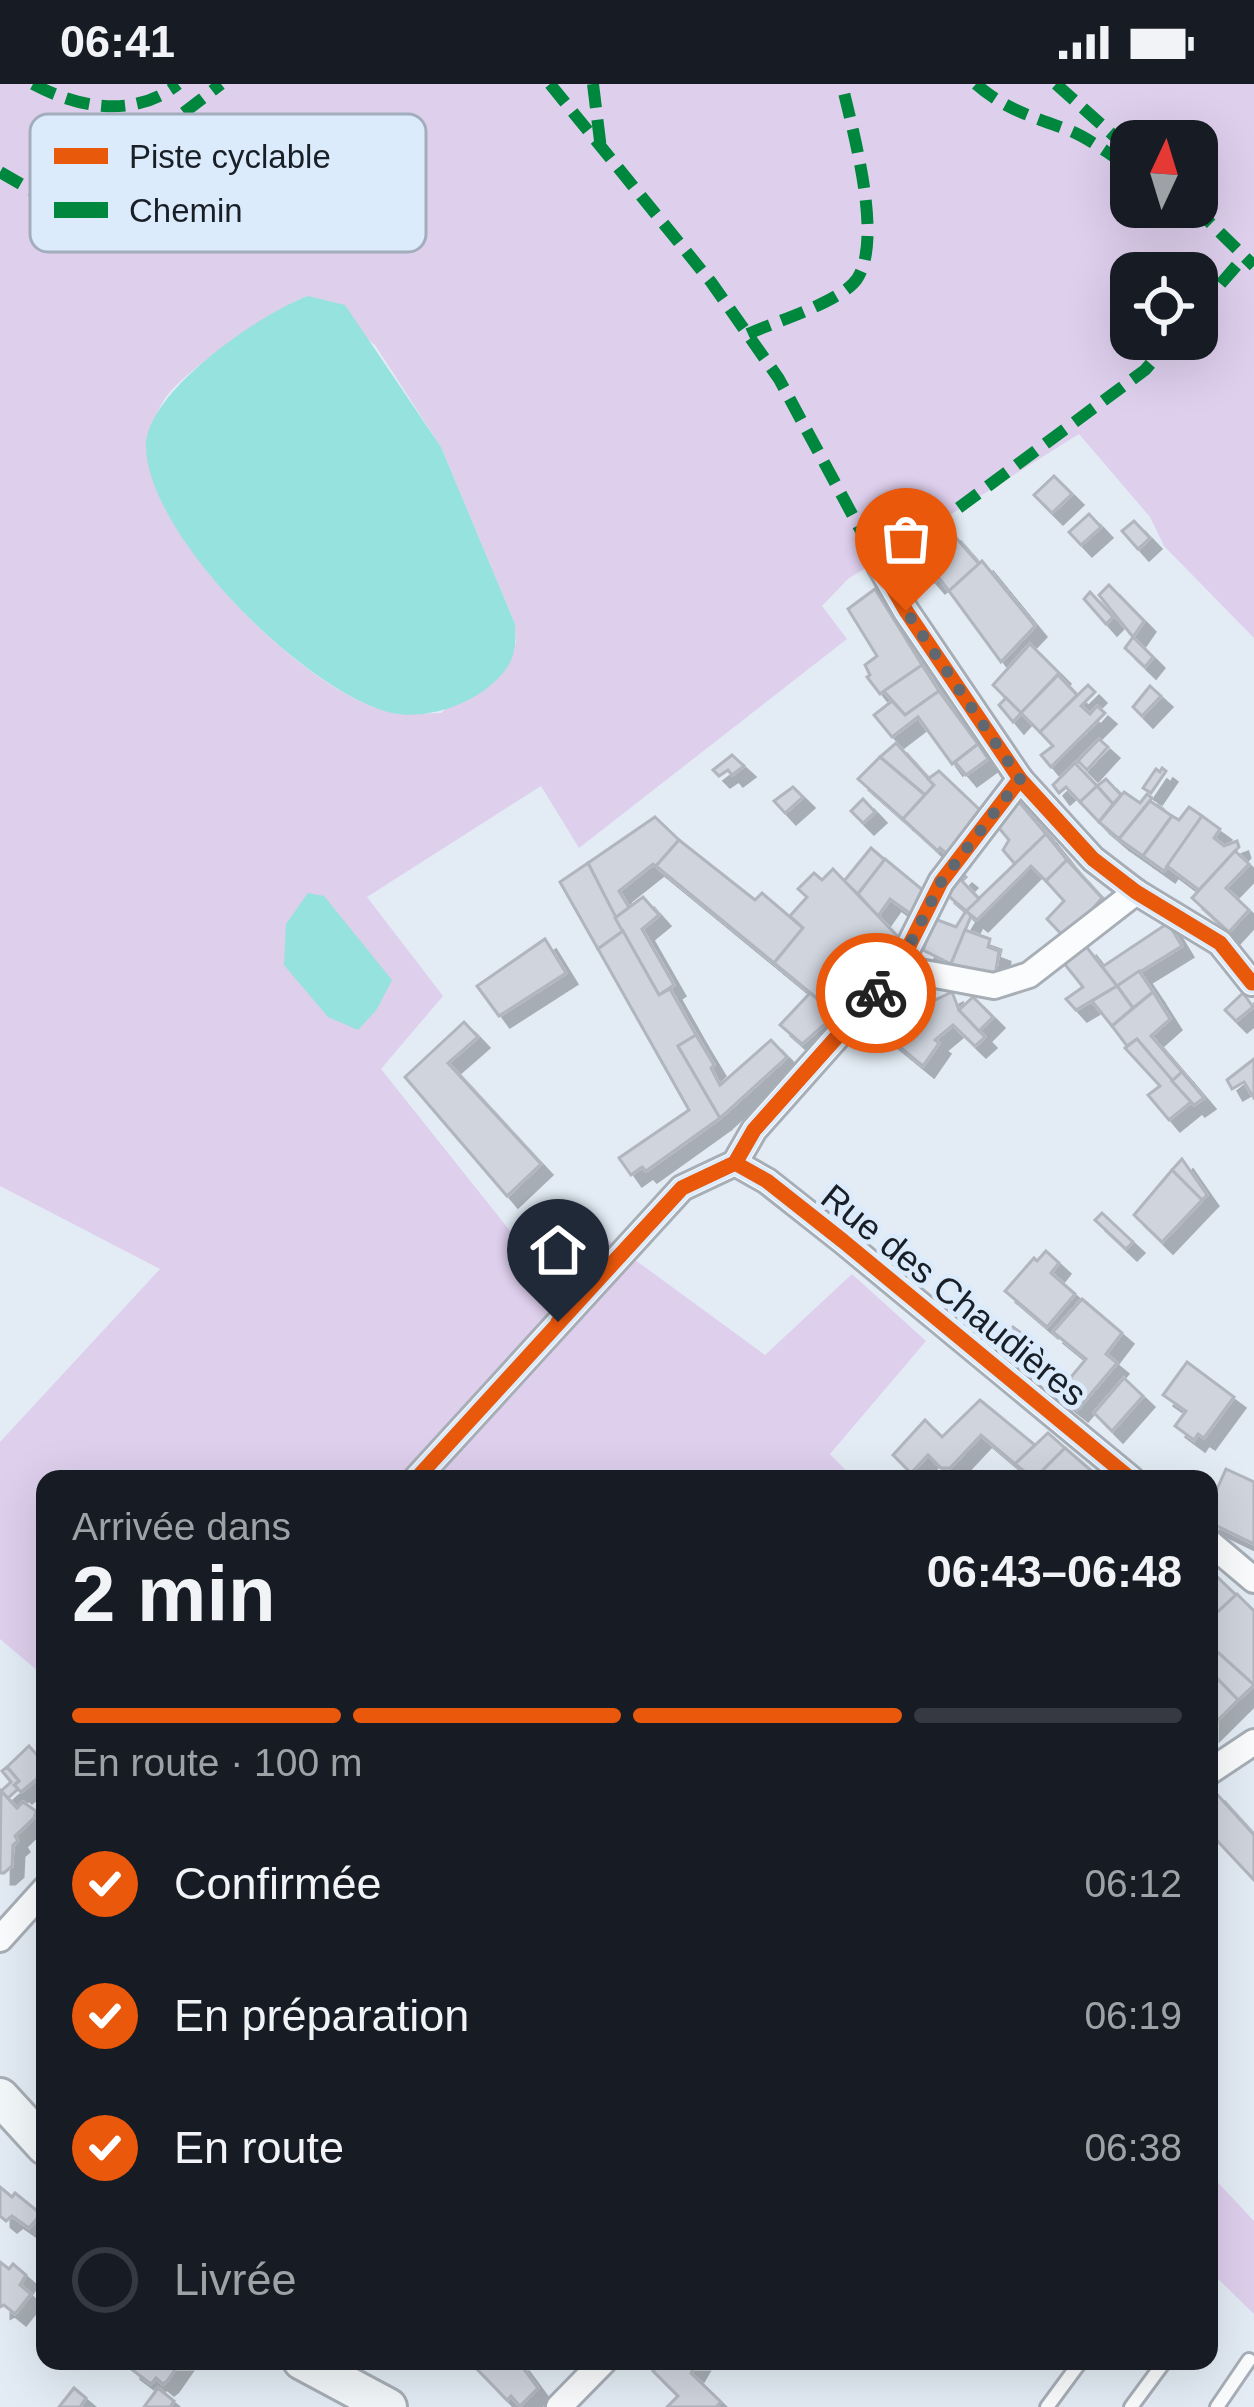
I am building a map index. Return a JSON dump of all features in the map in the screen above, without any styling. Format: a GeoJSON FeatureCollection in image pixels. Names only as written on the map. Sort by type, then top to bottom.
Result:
{"type":"FeatureCollection","features":[{"type":"Feature","properties":{"kind":"street"},"geometry":{"type":"LineString","coordinates":[[880,566],[1020,779],[1093,859],[1136,892],[1220,943],[1252,983]]}},
{"type":"Feature","properties":{"kind":"street"},"geometry":{"type":"LineString","coordinates":[[424,1470],[682,1188],[735,1163],[754,1130],[898,968],[941,882],[1020,779]]}},
{"type":"Feature","properties":{"kind":"street"},"geometry":{"type":"LineString","coordinates":[[898,968],[994,986],[1029,975],[1136,892]]}},
{"type":"Feature","properties":{"kind":"street","name":"Rue des Chaudières"},"geometry":{"type":"LineString","coordinates":[[735,1163],[767,1181],[828,1229],[1120,1470]]}},
{"type":"Feature","properties":{"kind":"street"},"geometry":{"type":"LineString","coordinates":[[1218,1550],[1254,1580]]}},
{"type":"Feature","properties":{"kind":"street"},"geometry":{"type":"LineString","coordinates":[[1218,1766],[1254,1742]]}},
{"type":"Feature","properties":{"kind":"street"},"geometry":{"type":"LineString","coordinates":[[0,1939],[36,1899]]}},
{"type":"Feature","properties":{"kind":"street"},"geometry":{"type":"LineString","coordinates":[[0,2098],[36,2136]]}},
{"type":"Feature","properties":{"kind":"street"},"geometry":{"type":"LineString","coordinates":[[319,2370],[388,2407]]}},
{"type":"Feature","properties":{"kind":"street"},"geometry":{"type":"LineString","coordinates":[[559,2407],[595,2370]]}},
{"type":"Feature","properties":{"kind":"lane"},"geometry":{"type":"LineString","coordinates":[[1216,2407],[1249,2360]]}},
{"type":"Feature","properties":{"kind":"lane"},"geometry":{"type":"LineString","coordinates":[[1047,2407],[1074,2370]]}},
{"type":"Feature","properties":{"kind":"lane"},"geometry":{"type":"LineString","coordinates":[[1131,2407],[1158,2370]]}},
{"type":"Feature","properties":{"kind":"shaded area"},"geometry":{"type":"Polygon","coordinates":[[[0,84],[1254,84],[1254,638],[1164,546],[1150,517],[1079,434],[848,579],[822,606],[847,639],[579,848],[541,786],[367,897],[443,996],[381,1069],[554,1286],[597,1232],[765,1355],[852,1274],[926,1341],[830,1454],[845,1470],[36,1470],[36,1669],[0,1639],[0,1442],[160,1269],[0,1186],[0,84]],[[308,296],[254,326],[176,385],[153,422],[147,448],[155,484],[175,524],[204,567],[280,646],[360,701],[395,713],[441,713],[516,643],[515,624],[441,447],[375,345],[308,296]]]}},
{"type":"Feature","properties":{"kind":"shaded area"},"geometry":{"type":"Polygon","coordinates":[[[308,296],[345,305],[441,447],[515,624],[514,653],[506,669],[484,690],[455,706],[423,714],[392,713],[318,676],[237,606],[202,565],[173,523],[154,483],[146,447],[151,425],[164,403],[209,357],[263,319],[308,296]]]}},
{"type":"Feature","properties":{"kind":"shaded area"},"geometry":{"type":"Polygon","coordinates":[[[308,893],[324,896],[392,980],[377,1009],[358,1030],[328,1017],[284,965],[286,924],[308,893]]]}},
{"type":"Feature","properties":{"kind":"shaded area"},"geometry":{"type":"Polygon","coordinates":[[[1218,2183],[1254,2221],[1254,2314],[1218,2279],[1218,2183]]]}},
{"type":"Feature","properties":{"kind":"building"},"geometry":{"type":"Polygon","coordinates":[[[1054,476],[1072,494],[1052,513],[1034,495],[1054,476]]]}},
{"type":"Feature","properties":{"kind":"building"},"geometry":{"type":"Polygon","coordinates":[[[1089,514],[1101,527],[1081,545],[1069,532],[1089,514]]]}},
{"type":"Feature","properties":{"kind":"building"},"geometry":{"type":"Polygon","coordinates":[[[1134,521],[1150,538],[1138,549],[1122,531],[1134,521]]]}},
{"type":"Feature","properties":{"kind":"building"},"geometry":{"type":"Polygon","coordinates":[[[950,531],[979,564],[949,591],[917,562],[950,531]]]}},
{"type":"Feature","properties":{"kind":"building"},"geometry":{"type":"Polygon","coordinates":[[[982,561],[1035,626],[1001,662],[949,591],[982,561]]]}},
{"type":"Feature","properties":{"kind":"building"},"geometry":{"type":"Polygon","coordinates":[[[1109,585],[1144,621],[1133,637],[1099,595],[1109,585]]]}},
{"type":"Feature","properties":{"kind":"building"},"geometry":{"type":"Polygon","coordinates":[[[875,589],[922,665],[880,694],[867,677],[865,665],[877,656],[848,609],[875,589]]]}},
{"type":"Feature","properties":{"kind":"building"},"geometry":{"type":"Polygon","coordinates":[[[1090,592],[1113,617],[1106,624],[1084,599],[1090,592]]]}},
{"type":"Feature","properties":{"kind":"building"},"geometry":{"type":"Polygon","coordinates":[[[1133,637],[1153,657],[1145,667],[1125,648],[1133,637]]]}},
{"type":"Feature","properties":{"kind":"building"},"geometry":{"type":"Polygon","coordinates":[[[1030,644],[1059,673],[1021,713],[993,685],[1030,644]]]}},
{"type":"Feature","properties":{"kind":"building"},"geometry":{"type":"Polygon","coordinates":[[[922,665],[939,691],[905,715],[884,691],[922,665]]]}},
{"type":"Feature","properties":{"kind":"building"},"geometry":{"type":"Polygon","coordinates":[[[1058,675],[1077,695],[1040,732],[1021,713],[1058,675]]]}},
{"type":"Feature","properties":{"kind":"building"},"geometry":{"type":"Polygon","coordinates":[[[1088,685],[1095,692],[1081,706],[1090,714],[1097,706],[1105,713],[1051,767],[1041,755],[1053,746],[1040,732],[1088,685]]]}},
{"type":"Feature","properties":{"kind":"building"},"geometry":{"type":"Polygon","coordinates":[[[1150,686],[1161,696],[1142,716],[1133,707],[1150,686]]]}},
{"type":"Feature","properties":{"kind":"building"},"geometry":{"type":"Polygon","coordinates":[[[939,691],[978,744],[952,764],[918,717],[892,737],[874,715],[892,701],[905,715],[939,691]]]}},
{"type":"Feature","properties":{"kind":"building"},"geometry":{"type":"Polygon","coordinates":[[[1006,698],[1021,713],[1013,722],[999,705],[1006,698]]]}},
{"type":"Feature","properties":{"kind":"building"},"geometry":{"type":"Polygon","coordinates":[[[1099,739],[1108,747],[1087,770],[1078,761],[1099,739]]]}},
{"type":"Feature","properties":{"kind":"building"},"geometry":{"type":"Polygon","coordinates":[[[896,743],[934,785],[925,795],[880,757],[896,743]]]}},
{"type":"Feature","properties":{"kind":"building"},"geometry":{"type":"Polygon","coordinates":[[[978,744],[988,759],[966,775],[955,762],[978,744]]]}},
{"type":"Feature","properties":{"kind":"building"},"geometry":{"type":"Polygon","coordinates":[[[732,755],[744,766],[732,775],[728,770],[719,776],[713,770],[732,755]]]}},
{"type":"Feature","properties":{"kind":"building"},"geometry":{"type":"Polygon","coordinates":[[[880,757],[925,795],[903,819],[858,779],[880,757]]]}},
{"type":"Feature","properties":{"kind":"building"},"geometry":{"type":"Polygon","coordinates":[[[1075,763],[1097,786],[1080,802],[1066,787],[1059,793],[1053,785],[1075,763]]]}},
{"type":"Feature","properties":{"kind":"building"},"geometry":{"type":"Polygon","coordinates":[[[1162,768],[1166,771],[1151,793],[1143,788],[1156,769],[1160,772],[1162,768]]]}},
{"type":"Feature","properties":{"kind":"building"},"geometry":{"type":"Polygon","coordinates":[[[939,771],[982,812],[951,857],[903,819],[934,785],[928,779],[939,771]]]}},
{"type":"Feature","properties":{"kind":"building"},"geometry":{"type":"Polygon","coordinates":[[[1106,779],[1121,795],[1113,804],[1097,786],[1106,779]]]}},
{"type":"Feature","properties":{"kind":"building"},"geometry":{"type":"Polygon","coordinates":[[[1097,786],[1113,804],[1099,822],[1080,802],[1097,786]]]}},
{"type":"Feature","properties":{"kind":"building"},"geometry":{"type":"Polygon","coordinates":[[[793,787],[803,797],[785,813],[774,801],[793,787]]]}},
{"type":"Feature","properties":{"kind":"building"},"geometry":{"type":"Polygon","coordinates":[[[1124,792],[1140,803],[1147,794],[1152,798],[1119,839],[1099,822],[1124,792]]]}},
{"type":"Feature","properties":{"kind":"building"},"geometry":{"type":"Polygon","coordinates":[[[1014,796],[1046,834],[1015,864],[1003,850],[1009,840],[993,821],[1014,796]]]}},
{"type":"Feature","properties":{"kind":"building"},"geometry":{"type":"Polygon","coordinates":[[[863,799],[875,812],[863,823],[851,811],[863,799]]]}},
{"type":"Feature","properties":{"kind":"building"},"geometry":{"type":"Polygon","coordinates":[[[1150,801],[1172,816],[1143,856],[1119,839],[1150,801]]]}},
{"type":"Feature","properties":{"kind":"building"},"geometry":{"type":"Polygon","coordinates":[[[1189,807],[1202,816],[1164,871],[1143,856],[1172,816],[1179,820],[1189,807]]]}},
{"type":"Feature","properties":{"kind":"building"},"geometry":{"type":"Polygon","coordinates":[[[1202,816],[1220,829],[1214,838],[1224,846],[1237,841],[1239,847],[1199,890],[1167,866],[1202,816]]]}},
{"type":"Feature","properties":{"kind":"building"},"geometry":{"type":"Polygon","coordinates":[[[655,817],[679,840],[656,866],[619,891],[630,909],[615,918],[588,863],[655,817]]]}},
{"type":"Feature","properties":{"kind":"building"},"geometry":{"type":"Polygon","coordinates":[[[1046,834],[1067,860],[1046,881],[1031,866],[977,920],[966,911],[1046,834]]]}},
{"type":"Feature","properties":{"kind":"building"},"geometry":{"type":"Polygon","coordinates":[[[679,840],[755,900],[762,893],[803,928],[774,963],[656,866],[679,840]]]}},
{"type":"Feature","properties":{"kind":"building"},"geometry":{"type":"Polygon","coordinates":[[[871,848],[885,860],[858,894],[844,881],[871,848]]]}},
{"type":"Feature","properties":{"kind":"building"},"geometry":{"type":"Polygon","coordinates":[[[1235,851],[1249,864],[1226,888],[1249,910],[1229,932],[1192,898],[1235,851]]]}},
{"type":"Feature","properties":{"kind":"building"},"geometry":{"type":"Polygon","coordinates":[[[885,859],[924,891],[911,914],[890,899],[878,916],[858,894],[885,859]]]}},
{"type":"Feature","properties":{"kind":"building"},"geometry":{"type":"Polygon","coordinates":[[[1067,860],[1102,898],[1066,939],[1047,919],[1064,901],[1046,881],[1067,860]]]}},
{"type":"Feature","properties":{"kind":"building"},"geometry":{"type":"Polygon","coordinates":[[[588,863],[623,931],[598,949],[560,882],[588,863]]]}},
{"type":"Feature","properties":{"kind":"building"},"geometry":{"type":"Polygon","coordinates":[[[833,869],[900,939],[836,1014],[774,963],[803,928],[790,916],[807,897],[798,889],[814,873],[822,880],[833,869]]]}},
{"type":"Feature","properties":{"kind":"building"},"geometry":{"type":"Polygon","coordinates":[[[961,873],[966,877],[962,881],[979,899],[966,911],[944,892],[961,873]]]}},
{"type":"Feature","properties":{"kind":"building"},"geometry":{"type":"Polygon","coordinates":[[[643,897],[659,915],[642,929],[674,985],[659,995],[615,918],[643,897]]]}},
{"type":"Feature","properties":{"kind":"building"},"geometry":{"type":"Polygon","coordinates":[[[966,911],[971,916],[951,964],[923,950],[935,919],[956,927],[966,911]]]}},
{"type":"Feature","properties":{"kind":"building"},"geometry":{"type":"Polygon","coordinates":[[[1168,923],[1182,946],[1117,986],[1102,967],[1168,923]]]}},
{"type":"Feature","properties":{"kind":"building"},"geometry":{"type":"Polygon","coordinates":[[[965,930],[990,939],[988,947],[999,951],[995,976],[951,964],[965,930]]]}},
{"type":"Feature","properties":{"kind":"building"},"geometry":{"type":"Polygon","coordinates":[[[623,931],[659,995],[670,989],[696,1035],[678,1046],[720,1118],[646,1171],[642,1167],[631,1175],[619,1158],[689,1110],[598,949],[623,931]]]}},
{"type":"Feature","properties":{"kind":"building"},"geometry":{"type":"Polygon","coordinates":[[[545,939],[566,973],[499,1016],[477,986],[545,939]]]}},
{"type":"Feature","properties":{"kind":"building"},"geometry":{"type":"Polygon","coordinates":[[[1085,945],[1117,986],[1076,1010],[1066,999],[1083,987],[1063,962],[1085,945]]]}},
{"type":"Feature","properties":{"kind":"building"},"geometry":{"type":"Polygon","coordinates":[[[1139,971],[1153,992],[1133,1008],[1117,986],[1139,971]]]}},
{"type":"Feature","properties":{"kind":"building"},"geometry":{"type":"Polygon","coordinates":[[[1117,986],[1133,1008],[1112,1026],[1092,1001],[1117,986]]]}},
{"type":"Feature","properties":{"kind":"building"},"geometry":{"type":"Polygon","coordinates":[[[952,992],[959,1010],[985,1037],[975,1046],[953,1025],[935,1040],[939,1043],[923,1066],[873,1025],[900,994],[918,1008],[952,992]]]}},
{"type":"Feature","properties":{"kind":"building"},"geometry":{"type":"Polygon","coordinates":[[[1153,992],[1170,1019],[1151,1036],[1182,1072],[1172,1081],[1137,1039],[1127,1046],[1112,1026],[1153,992]]]}},
{"type":"Feature","properties":{"kind":"building"},"geometry":{"type":"Polygon","coordinates":[[[810,993],[836,1014],[802,1044],[780,1025],[810,993]]]}},
{"type":"Feature","properties":{"kind":"building"},"geometry":{"type":"Polygon","coordinates":[[[1243,993],[1253,1007],[1236,1021],[1225,1010],[1243,993]]]}},
{"type":"Feature","properties":{"kind":"building"},"geometry":{"type":"Polygon","coordinates":[[[973,997],[993,1017],[979,1031],[959,1010],[973,997]]]}},
{"type":"Feature","properties":{"kind":"building"},"geometry":{"type":"Polygon","coordinates":[[[464,1022],[478,1037],[448,1063],[541,1164],[507,1196],[405,1077],[464,1022]]]}},
{"type":"Feature","properties":{"kind":"building"},"geometry":{"type":"Polygon","coordinates":[[[696,1035],[720,1085],[771,1040],[787,1057],[720,1118],[678,1046],[696,1035]]]}},
{"type":"Feature","properties":{"kind":"building"},"geometry":{"type":"Polygon","coordinates":[[[1137,1039],[1191,1102],[1169,1120],[1148,1095],[1160,1086],[1125,1048],[1137,1039]]]}},
{"type":"Feature","properties":{"kind":"building"},"geometry":{"type":"Polygon","coordinates":[[[1254,1059],[1254,1098],[1244,1082],[1232,1089],[1227,1080],[1254,1059]]]}},
{"type":"Feature","properties":{"kind":"building"},"geometry":{"type":"Polygon","coordinates":[[[1182,1072],[1204,1098],[1194,1105],[1172,1081],[1182,1072]]]}},
{"type":"Feature","properties":{"kind":"building"},"geometry":{"type":"Polygon","coordinates":[[[1182,1159],[1207,1195],[1202,1200],[1172,1170],[1182,1159]]]}},
{"type":"Feature","properties":{"kind":"building"},"geometry":{"type":"Polygon","coordinates":[[[1172,1170],[1202,1200],[1162,1242],[1134,1215],[1172,1170]]]}},
{"type":"Feature","properties":{"kind":"building"},"geometry":{"type":"Polygon","coordinates":[[[1102,1213],[1133,1242],[1126,1249],[1095,1220],[1102,1213]]]}},
{"type":"Feature","properties":{"kind":"building"},"geometry":{"type":"Polygon","coordinates":[[[1046,1251],[1059,1263],[1051,1273],[1075,1294],[1047,1327],[1005,1291],[1046,1251]]]}},
{"type":"Feature","properties":{"kind":"building"},"geometry":{"type":"Polygon","coordinates":[[[1082,1299],[1122,1333],[1106,1354],[1117,1363],[1077,1410],[1057,1394],[1086,1359],[1053,1332],[1082,1299]]]}},
{"type":"Feature","properties":{"kind":"building"},"geometry":{"type":"Polygon","coordinates":[[[1013,1327],[1033,1342],[1024,1360],[1002,1341],[1013,1327]]]}},
{"type":"Feature","properties":{"kind":"building"},"geometry":{"type":"Polygon","coordinates":[[[1187,1362],[1234,1397],[1204,1438],[1198,1434],[1194,1440],[1175,1426],[1186,1411],[1163,1395],[1187,1362]]]}},
{"type":"Feature","properties":{"kind":"building"},"geometry":{"type":"Polygon","coordinates":[[[1124,1378],[1143,1396],[1112,1431],[1094,1413],[1124,1378]]]}},
{"type":"Feature","properties":{"kind":"building"},"geometry":{"type":"Polygon","coordinates":[[[980,1400],[1035,1445],[1015,1464],[981,1435],[950,1468],[941,1468],[928,1455],[908,1470],[893,1455],[925,1420],[942,1437],[980,1400]]]}},
{"type":"Feature","properties":{"kind":"building"},"geometry":{"type":"Polygon","coordinates":[[[1048,1433],[1065,1448],[1043,1470],[1023,1470],[1015,1464],[1048,1433]]]}},
{"type":"Feature","properties":{"kind":"building"},"geometry":{"type":"Polygon","coordinates":[[[1065,1448],[1091,1470],[1043,1470],[1065,1448]]]}},
{"type":"Feature","properties":{"kind":"building"},"geometry":{"type":"Polygon","coordinates":[[[1226,1469],[1254,1482],[1254,1544],[1218,1526],[1218,1487],[1226,1469]]]}},
{"type":"Feature","properties":{"kind":"building"},"geometry":{"type":"Polygon","coordinates":[[[1218,1578],[1236,1595],[1218,1612],[1218,1578]]]}},
{"type":"Feature","properties":{"kind":"building"},"geometry":{"type":"Polygon","coordinates":[[[1237,1594],[1254,1611],[1254,1685],[1218,1652],[1218,1612],[1237,1594]]]}},
{"type":"Feature","properties":{"kind":"building"},"geometry":{"type":"Polygon","coordinates":[[[1218,1653],[1254,1685],[1238,1700],[1218,1679],[1218,1653]]]}},
{"type":"Feature","properties":{"kind":"building"},"geometry":{"type":"Polygon","coordinates":[[[1218,1679],[1238,1700],[1218,1720],[1218,1679]]]}},
{"type":"Feature","properties":{"kind":"building"},"geometry":{"type":"Polygon","coordinates":[[[29,1746],[36,1754],[36,1780],[21,1792],[14,1785],[19,1781],[7,1767],[29,1746]]]}},
{"type":"Feature","properties":{"kind":"building"},"geometry":{"type":"Polygon","coordinates":[[[7,1767],[19,1781],[8,1798],[1,1791],[11,1782],[2,1771],[7,1767]]]}},
{"type":"Feature","properties":{"kind":"building"},"geometry":{"type":"Polygon","coordinates":[[[1,1791],[17,1808],[23,1802],[36,1811],[15,1836],[12,1866],[4,1873],[0,1873],[1,1791]]]}},
{"type":"Feature","properties":{"kind":"building"},"geometry":{"type":"Polygon","coordinates":[[[1218,1795],[1254,1835],[1254,1880],[1218,1842],[1218,1795]]]}},
{"type":"Feature","properties":{"kind":"building"},"geometry":{"type":"Polygon","coordinates":[[[0,2187],[36,2210],[29,2228],[12,2216],[6,2221],[0,2216],[0,2187]]]}},
{"type":"Feature","properties":{"kind":"building"},"geometry":{"type":"Polygon","coordinates":[[[0,2262],[9,2269],[13,2264],[26,2275],[20,2285],[31,2294],[15,2314],[0,2307],[0,2262]]]}},
{"type":"Feature","properties":{"kind":"building"},"geometry":{"type":"Polygon","coordinates":[[[133,2370],[175,2370],[163,2384],[156,2378],[151,2384],[133,2370]]]}},
{"type":"Feature","properties":{"kind":"building"},"geometry":{"type":"Polygon","coordinates":[[[478,2370],[525,2370],[538,2388],[520,2406],[511,2396],[507,2400],[478,2370]]]}},
{"type":"Feature","properties":{"kind":"building"},"geometry":{"type":"Polygon","coordinates":[[[693,2370],[721,2402],[716,2407],[667,2407],[678,2396],[653,2371],[693,2370]]]}},
{"type":"Feature","properties":{"kind":"building"},"geometry":{"type":"Polygon","coordinates":[[[74,2388],[86,2398],[80,2407],[59,2407],[74,2388]]]}},
{"type":"Feature","properties":{"kind":"building"},"geometry":{"type":"Polygon","coordinates":[[[158,2388],[174,2401],[170,2407],[144,2407],[158,2388]]]}},
{"type":"Feature","properties":{"kind":"marked path"},"geometry":{"type":"LineString","coordinates":[[33,84],[68,99],[106,106],[143,102],[178,84]]}},
{"type":"Feature","properties":{"kind":"marked path"},"geometry":{"type":"LineString","coordinates":[[182,114],[221,84]]}},
{"type":"Feature","properties":{"kind":"marked path"},"geometry":{"type":"LineString","coordinates":[[550,84],[711,282],[779,379],[880,566],[1154,360]]}},
{"type":"Feature","properties":{"kind":"marked path"},"geometry":{"type":"LineString","coordinates":[[593,84],[601,149]]}},
{"type":"Feature","properties":{"kind":"marked path"},"geometry":{"type":"LineString","coordinates":[[748,334],[837,296],[857,279],[865,261],[867,211],[842,84]]}},
{"type":"Feature","properties":{"kind":"marked path"},"geometry":{"type":"LineString","coordinates":[[976,84],[1007,105],[1081,136],[1110,155]]}},
{"type":"Feature","properties":{"kind":"marked path"},"geometry":{"type":"LineString","coordinates":[[1056,84],[1110,132]]}},
{"type":"Feature","properties":{"kind":"marked path"},"geometry":{"type":"LineString","coordinates":[[0,172],[30,189]]}},
{"type":"Feature","properties":{"kind":"marked path"},"geometry":{"type":"LineString","coordinates":[[1215,228],[1254,266]]}},
{"type":"Feature","properties":{"kind":"marked path"},"geometry":{"type":"LineString","coordinates":[[1218,287],[1244,257]]}},
{"type":"Feature","properties":{"kind":"cycle path"},"geometry":{"type":"LineString","coordinates":[[880,566],[1020,779],[1093,859],[1136,892],[1220,943],[1252,983]]}},
{"type":"Feature","properties":{"kind":"cycle path"},"geometry":{"type":"LineString","coordinates":[[424,1470],[682,1188],[735,1163],[754,1130],[898,968],[941,882],[1020,779]]}},
{"type":"Feature","properties":{"kind":"cycle path"},"geometry":{"type":"LineString","coordinates":[[735,1163],[767,1181],[843,1241],[1120,1470]]}},
{"type":"Feature","properties":{"kind":"way so far"},"geometry":{"type":"LineString","coordinates":[[876,993],[898,968],[941,882],[1020,779],[906,611]]}},
{"type":"Feature","properties":{"kind":"route"},"geometry":{"type":"LineString","coordinates":[[558,1322],[682,1188],[735,1163],[754,1130],[876,993]]}}]}
